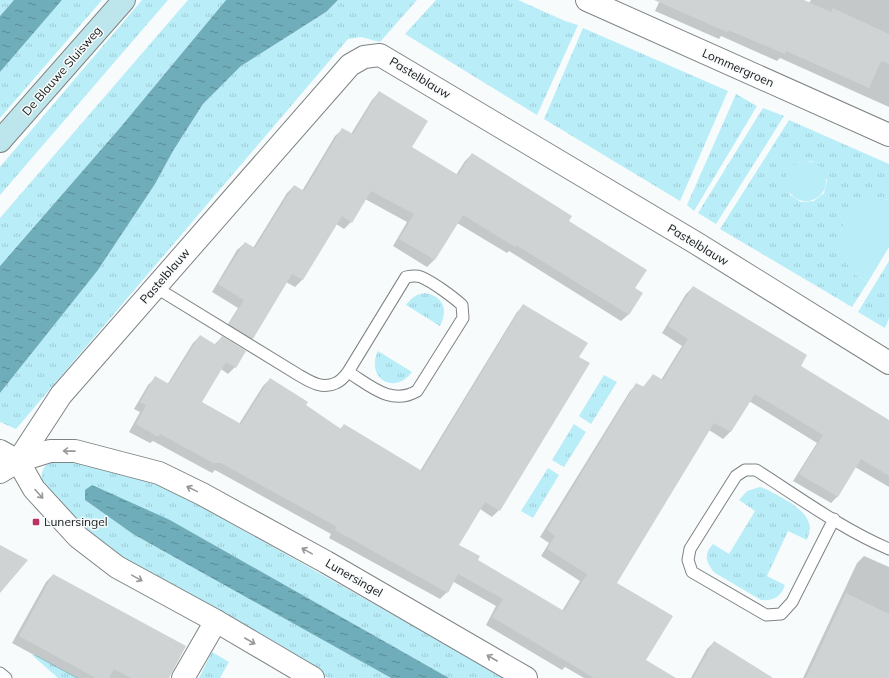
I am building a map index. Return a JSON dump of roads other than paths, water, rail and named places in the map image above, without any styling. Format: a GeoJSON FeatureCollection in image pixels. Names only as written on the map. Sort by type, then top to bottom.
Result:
{"type":"FeatureCollection","features":[{"type":"Feature","properties":{"kind":"main road","name":"De Blauwe Sluisweg"},"geometry":{"type":"LineString","coordinates":[[0,141],[124,0]]}},
{"type":"Feature","properties":{"kind":"street","name":"Lommergroen"},"geometry":{"type":"LineString","coordinates":[[587,0],[889,135]]}},
{"type":"Feature","properties":{"kind":"street","name":"Pastelblauw"},"geometry":{"type":"LineString","coordinates":[[9,456],[350,65],[364,57],[380,55],[696,243],[889,363]]}},
{"type":"Feature","properties":{"kind":"street","name":"Lunersingel"},"geometry":{"type":"LineString","coordinates":[[9,456],[50,451],[75,451],[159,473],[202,494],[326,562],[526,678]]}},
{"type":"Feature","properties":{"kind":"street"},"geometry":{"type":"LineString","coordinates":[[0,472],[9,456],[34,489],[78,537],[117,567],[216,621],[313,678]]}},
{"type":"Feature","properties":{"kind":"street"},"geometry":{"type":"LineString","coordinates":[[183,678],[216,621]]}},
{"type":"Feature","properties":{"kind":"lane"},"geometry":{"type":"LineString","coordinates":[[155,287],[313,382],[324,386],[337,383],[348,372],[406,277],[412,275],[420,276],[454,298],[462,305],[463,318],[417,390],[413,393],[395,397],[382,393],[348,372]]}},
{"type":"Feature","properties":{"kind":"lane"},"geometry":{"type":"LineString","coordinates":[[834,519],[792,602],[781,614],[766,615],[692,572],[688,560],[690,549],[708,519],[736,476],[745,470],[756,470],[866,539],[889,549]]}},
{"type":"Feature","properties":{"kind":"lane"},"geometry":{"type":"LineString","coordinates":[[0,673],[6,678]]}},
{"type":"Feature","properties":{"kind":"water"},"geometry":{"type":"Polygon","coordinates":[[[14,0],[62,0],[0,72],[0,16],[14,0]]]}},
{"type":"Feature","properties":{"kind":"water"},"geometry":{"type":"Polygon","coordinates":[[[226,0],[338,0],[326,12],[241,66],[203,104],[173,151],[155,184],[98,270],[0,393],[0,266],[119,129],[226,0]]]}},
{"type":"Feature","properties":{"kind":"water"},"geometry":{"type":"Polygon","coordinates":[[[92,485],[170,520],[449,678],[391,678],[133,534],[85,500],[85,490],[92,485]]]}},
{"type":"Feature","properties":{"kind":"place","name":"Lunersingel"},"geometry":{"type":"Point","coordinates":[36,522]}}]}
